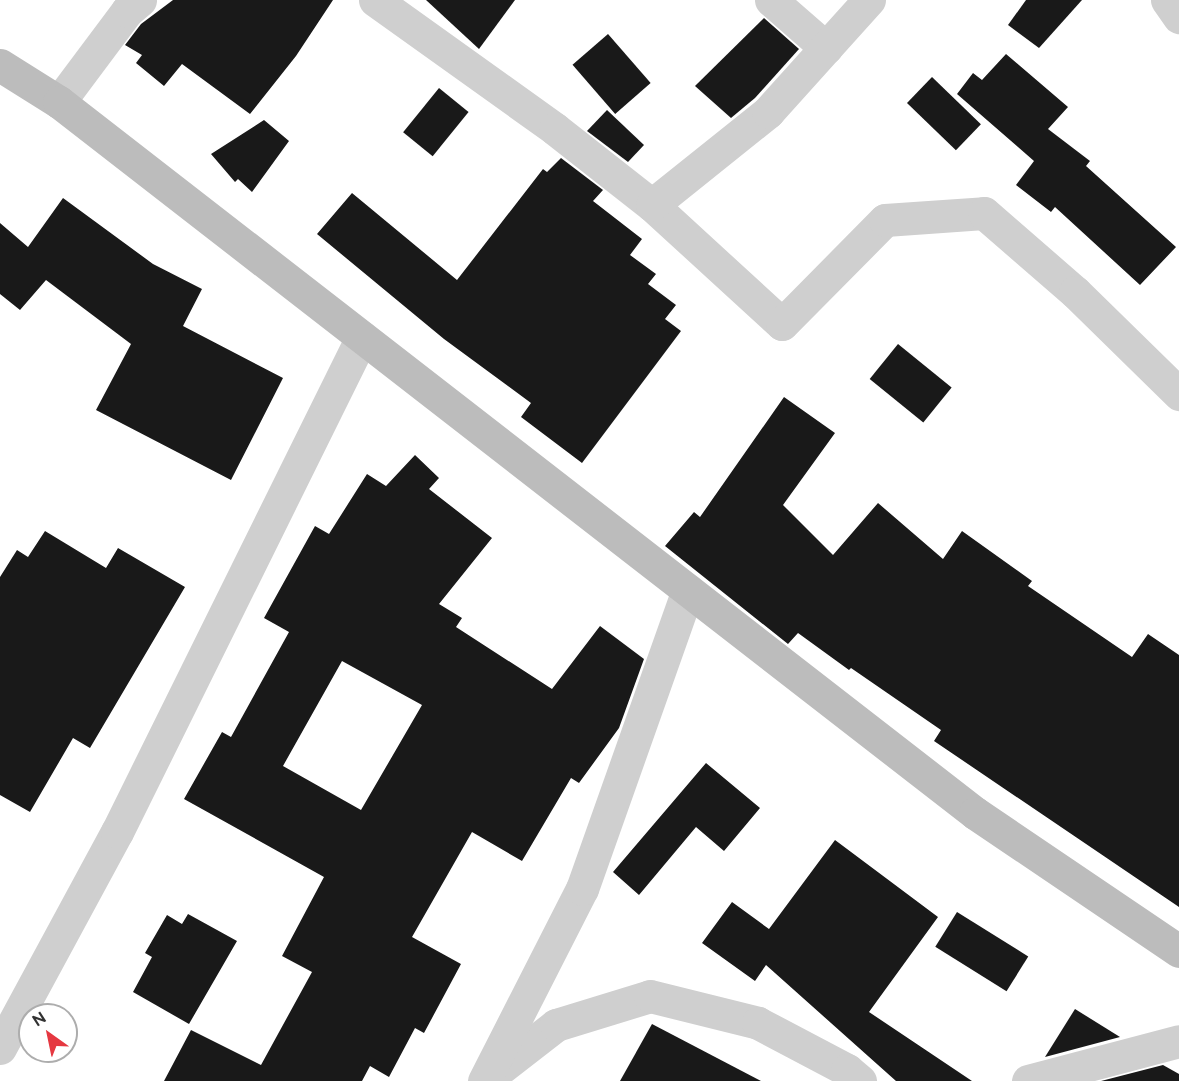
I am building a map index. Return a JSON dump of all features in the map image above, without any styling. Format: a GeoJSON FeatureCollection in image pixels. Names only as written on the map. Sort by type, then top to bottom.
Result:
{"type":"FeatureCollection","features":[{"type":"Feature","properties":{"kind":"street"},"geometry":{"type":"LineString","coordinates":[[59,102],[127,11],[140,0]]}},
{"type":"Feature","properties":{"kind":"street"},"geometry":{"type":"LineString","coordinates":[[375,0],[555,129],[652,205],[782,324],[885,220],[984,213],[1076,292],[1179,394]]}},
{"type":"Feature","properties":{"kind":"street"},"geometry":{"type":"LineString","coordinates":[[771,0],[826,48]]}},
{"type":"Feature","properties":{"kind":"street"},"geometry":{"type":"LineString","coordinates":[[652,205],[768,112],[869,0]]}},
{"type":"Feature","properties":{"kind":"street"},"geometry":{"type":"LineString","coordinates":[[1167,0],[1179,17]]}},
{"type":"Feature","properties":{"kind":"street"},"geometry":{"type":"LineString","coordinates":[[0,65],[59,102],[975,813],[1179,951]]}},
{"type":"Feature","properties":{"kind":"street"},"geometry":{"type":"LineString","coordinates":[[0,1048],[117,832],[362,337]]}},
{"type":"Feature","properties":{"kind":"street"},"geometry":{"type":"LineString","coordinates":[[484,1081],[582,890],[688,590]]}},
{"type":"Feature","properties":{"kind":"street"},"geometry":{"type":"LineString","coordinates":[[484,1081],[556,1025],[650,996],[758,1023],[847,1070],[860,1081]]}},
{"type":"Feature","properties":{"kind":"street"},"geometry":{"type":"LineString","coordinates":[[1028,1081],[1179,1041]]}},
{"type":"Feature","properties":{"kind":"building"},"geometry":{"type":"Polygon","coordinates":[[[173,0],[333,0],[296,56],[250,114],[182,64],[164,86],[136,63],[142,55],[125,45],[141,24],[173,0]]]}},
{"type":"Feature","properties":{"kind":"building"},"geometry":{"type":"Polygon","coordinates":[[[426,0],[515,0],[479,49],[426,0]]]}},
{"type":"Feature","properties":{"kind":"building"},"geometry":{"type":"Polygon","coordinates":[[[1026,0],[1082,0],[1039,48],[1008,25],[1026,0]]]}},
{"type":"Feature","properties":{"kind":"building"},"geometry":{"type":"Polygon","coordinates":[[[764,18],[799,49],[755,98],[731,118],[695,86],[764,18]]]}},
{"type":"Feature","properties":{"kind":"building"},"geometry":{"type":"Polygon","coordinates":[[[608,34],[651,83],[615,114],[573,65],[608,34]]]}},
{"type":"Feature","properties":{"kind":"building"},"geometry":{"type":"Polygon","coordinates":[[[1006,54],[1068,107],[1048,129],[1090,161],[1086,166],[1176,247],[1140,285],[1055,207],[1051,212],[1016,185],[1034,161],[957,94],[973,73],[982,80],[1006,54]]]}},
{"type":"Feature","properties":{"kind":"building"},"geometry":{"type":"Polygon","coordinates":[[[932,77],[981,124],[956,150],[907,103],[932,77]]]}},
{"type":"Feature","properties":{"kind":"building"},"geometry":{"type":"Polygon","coordinates":[[[439,88],[469,112],[433,156],[403,132],[439,88]]]}},
{"type":"Feature","properties":{"kind":"building"},"geometry":{"type":"Polygon","coordinates":[[[607,110],[644,145],[628,162],[587,131],[607,110]]]}},
{"type":"Feature","properties":{"kind":"building"},"geometry":{"type":"Polygon","coordinates":[[[264,120],[289,141],[252,192],[238,179],[235,182],[211,154],[264,120]]]}},
{"type":"Feature","properties":{"kind":"building"},"geometry":{"type":"Polygon","coordinates":[[[561,158],[603,190],[593,201],[642,239],[630,255],[656,274],[648,284],[676,305],[665,319],[681,331],[582,463],[521,417],[531,403],[444,339],[317,234],[352,193],[457,280],[543,169],[547,172],[561,158]]]}},
{"type":"Feature","properties":{"kind":"building"},"geometry":{"type":"Polygon","coordinates":[[[63,198],[153,264],[202,289],[183,326],[283,378],[231,480],[96,410],[131,344],[46,280],[20,310],[0,294],[0,223],[28,247],[63,198]]]}},
{"type":"Feature","properties":{"kind":"building"},"geometry":{"type":"Polygon","coordinates":[[[898,344],[952,387],[923,422],[870,379],[898,344]]]}},
{"type":"Feature","properties":{"kind":"building"},"geometry":{"type":"Polygon","coordinates":[[[784,397],[835,433],[783,505],[833,555],[878,503],[943,559],[962,531],[1032,581],[1028,586],[1132,657],[1148,634],[1179,655],[1179,907],[934,741],[941,730],[851,668],[849,670],[798,633],[788,644],[665,546],[694,512],[700,517],[784,397]]]}},
{"type":"Feature","properties":{"kind":"building"},"geometry":{"type":"Polygon","coordinates":[[[415,455],[439,478],[429,489],[492,538],[439,604],[462,618],[456,627],[552,689],[600,626],[644,659],[619,728],[579,783],[571,778],[522,861],[472,832],[412,937],[461,964],[424,1033],[415,1028],[389,1077],[370,1066],[362,1081],[164,1081],[191,1030],[261,1065],[312,972],[282,956],[324,877],[184,799],[222,732],[231,737],[289,632],[264,618],[315,526],[329,534],[367,474],[386,486],[415,455]],[[342,661],[283,766],[361,810],[422,705],[342,661]]]}},
{"type":"Feature","properties":{"kind":"building"},"geometry":{"type":"Polygon","coordinates":[[[45,531],[106,568],[118,548],[185,587],[90,748],[73,738],[30,812],[0,795],[0,577],[17,550],[28,557],[45,531]]]}},
{"type":"Feature","properties":{"kind":"building"},"geometry":{"type":"Polygon","coordinates":[[[706,763],[760,808],[724,851],[696,827],[639,895],[613,872],[706,763]]]}},
{"type":"Feature","properties":{"kind":"building"},"geometry":{"type":"Polygon","coordinates":[[[835,840],[938,917],[869,1012],[972,1081],[896,1081],[766,965],[755,981],[702,943],[732,902],[769,929],[835,840]]]}},
{"type":"Feature","properties":{"kind":"building"},"geometry":{"type":"Polygon","coordinates":[[[957,912],[1028,957],[1007,991],[935,947],[957,912]]]}},
{"type":"Feature","properties":{"kind":"building"},"geometry":{"type":"Polygon","coordinates":[[[188,914],[237,941],[189,1024],[133,992],[152,957],[145,953],[167,915],[182,924],[188,914]]]}},
{"type":"Feature","properties":{"kind":"building"},"geometry":{"type":"Polygon","coordinates":[[[1075,1009],[1120,1037],[1045,1057],[1075,1009]]]}},
{"type":"Feature","properties":{"kind":"building"},"geometry":{"type":"Polygon","coordinates":[[[652,1024],[761,1081],[620,1081],[652,1024]]]}},
{"type":"Feature","properties":{"kind":"building"},"geometry":{"type":"Polygon","coordinates":[[[1163,1065],[1179,1074],[1179,1081],[1101,1081],[1163,1065]]]}}]}
